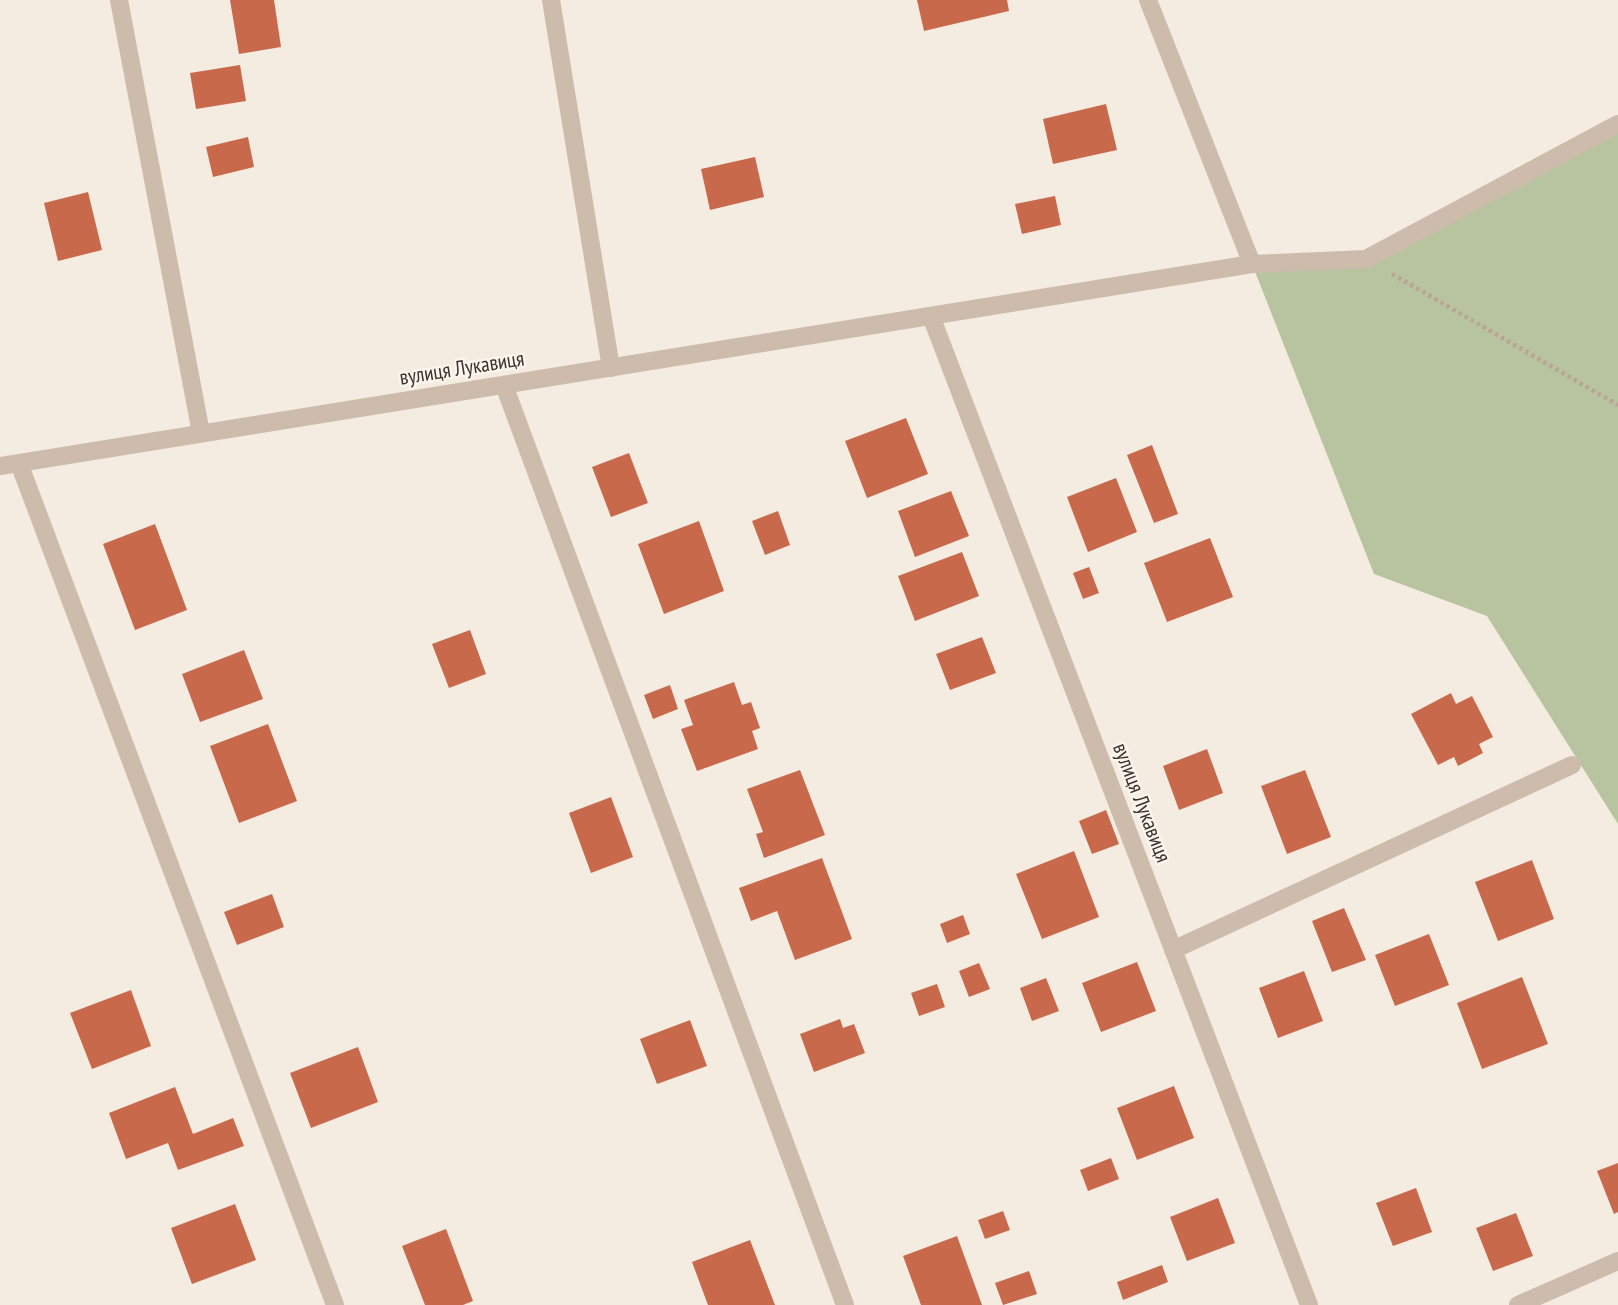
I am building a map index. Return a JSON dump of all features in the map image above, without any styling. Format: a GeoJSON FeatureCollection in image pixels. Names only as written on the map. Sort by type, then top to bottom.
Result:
{"type":"FeatureCollection","features":[{"type":"Feature","properties":{"kind":"street"},"geometry":{"type":"LineString","coordinates":[[119,0],[201,433]]}},
{"type":"Feature","properties":{"kind":"street"},"geometry":{"type":"LineString","coordinates":[[551,0],[611,368]]}},
{"type":"Feature","properties":{"kind":"street"},"geometry":{"type":"LineString","coordinates":[[1148,0],[1252,264]]}},
{"type":"Feature","properties":{"kind":"street"},"geometry":{"type":"LineString","coordinates":[[1367,259],[1618,124]]}},
{"type":"Feature","properties":{"kind":"street","name":"вулиця Лукавиця"},"geometry":{"type":"LineString","coordinates":[[0,466],[1252,264],[1367,259]]}},
{"type":"Feature","properties":{"kind":"street","name":"вулиця Лукавиця"},"geometry":{"type":"LineString","coordinates":[[931,316],[1309,1305]]}},
{"type":"Feature","properties":{"kind":"street"},"geometry":{"type":"LineString","coordinates":[[504,385],[845,1305]]}},
{"type":"Feature","properties":{"kind":"street"},"geometry":{"type":"LineString","coordinates":[[19,463],[335,1305]]}},
{"type":"Feature","properties":{"kind":"street"},"geometry":{"type":"LineString","coordinates":[[1173,950],[1572,765]]}},
{"type":"Feature","properties":{"kind":"street"},"geometry":{"type":"LineString","coordinates":[[1518,1305],[1618,1261]]}},
{"type":"Feature","properties":{"kind":"path"},"geometry":{"type":"LineString","coordinates":[[1367,259],[1618,405]]}},
{"type":"Feature","properties":{"kind":"green space"},"geometry":{"type":"Polygon","coordinates":[[[1618,124],[1618,824],[1487,616],[1374,574],[1252,264],[1367,259],[1618,124]]]}},
{"type":"Feature","properties":{"kind":"building"},"geometry":{"type":"Polygon","coordinates":[[[230,0],[274,0],[281,47],[239,54],[230,0]]]}},
{"type":"Feature","properties":{"kind":"building"},"geometry":{"type":"Polygon","coordinates":[[[917,0],[1007,0],[1009,11],[924,31],[917,0]]]}},
{"type":"Feature","properties":{"kind":"building"},"geometry":{"type":"Polygon","coordinates":[[[240,65],[246,101],[196,109],[190,73],[240,65]]]}},
{"type":"Feature","properties":{"kind":"building"},"geometry":{"type":"Polygon","coordinates":[[[1106,104],[1117,150],[1053,164],[1043,119],[1106,104]]]}},
{"type":"Feature","properties":{"kind":"building"},"geometry":{"type":"Polygon","coordinates":[[[248,137],[254,167],[213,177],[206,147],[248,137]]]}},
{"type":"Feature","properties":{"kind":"building"},"geometry":{"type":"Polygon","coordinates":[[[755,157],[764,197],[710,210],[701,169],[755,157]]]}},
{"type":"Feature","properties":{"kind":"building"},"geometry":{"type":"Polygon","coordinates":[[[88,192],[102,250],[58,261],[44,203],[88,192]]]}},
{"type":"Feature","properties":{"kind":"building"},"geometry":{"type":"Polygon","coordinates":[[[1055,196],[1061,225],[1022,234],[1015,204],[1055,196]]]}},
{"type":"Feature","properties":{"kind":"building"},"geometry":{"type":"Polygon","coordinates":[[[906,418],[928,474],[867,498],[845,441],[906,418]]]}},
{"type":"Feature","properties":{"kind":"building"},"geometry":{"type":"Polygon","coordinates":[[[1152,445],[1178,514],[1154,523],[1127,455],[1152,445]]]}},
{"type":"Feature","properties":{"kind":"building"},"geometry":{"type":"Polygon","coordinates":[[[629,453],[648,503],[611,517],[592,467],[629,453]]]}},
{"type":"Feature","properties":{"kind":"building"},"geometry":{"type":"Polygon","coordinates":[[[1116,478],[1137,532],[1088,552],[1067,497],[1116,478]]]}},
{"type":"Feature","properties":{"kind":"building"},"geometry":{"type":"Polygon","coordinates":[[[951,491],[969,536],[915,557],[898,511],[951,491]]]}},
{"type":"Feature","properties":{"kind":"building"},"geometry":{"type":"Polygon","coordinates":[[[778,511],[790,545],[765,555],[752,521],[778,511]]]}},
{"type":"Feature","properties":{"kind":"building"},"geometry":{"type":"Polygon","coordinates":[[[699,521],[724,591],[664,614],[638,544],[699,521]]]}},
{"type":"Feature","properties":{"kind":"building"},"geometry":{"type":"Polygon","coordinates":[[[155,524],[187,610],[135,630],[103,544],[155,524]]]}},
{"type":"Feature","properties":{"kind":"building"},"geometry":{"type":"Polygon","coordinates":[[[1210,538],[1233,597],[1167,622],[1144,563],[1210,538]]]}},
{"type":"Feature","properties":{"kind":"building"},"geometry":{"type":"Polygon","coordinates":[[[962,552],[979,596],[915,621],[898,576],[962,552]]]}},
{"type":"Feature","properties":{"kind":"building"},"geometry":{"type":"Polygon","coordinates":[[[1089,567],[1099,593],[1083,599],[1073,573],[1089,567]]]}},
{"type":"Feature","properties":{"kind":"building"},"geometry":{"type":"Polygon","coordinates":[[[470,630],[486,674],[449,688],[432,644],[470,630]]]}},
{"type":"Feature","properties":{"kind":"building"},"geometry":{"type":"Polygon","coordinates":[[[982,637],[996,673],[950,690],[936,654],[982,637]]]}},
{"type":"Feature","properties":{"kind":"building"},"geometry":{"type":"Polygon","coordinates":[[[244,650],[263,699],[200,722],[182,674],[244,650]]]}},
{"type":"Feature","properties":{"kind":"building"},"geometry":{"type":"Polygon","coordinates":[[[734,682],[742,705],[751,702],[760,728],[752,731],[758,749],[697,771],[681,729],[693,725],[684,700],[734,682]]]}},
{"type":"Feature","properties":{"kind":"building"},"geometry":{"type":"Polygon","coordinates":[[[670,685],[678,709],[653,719],[644,695],[670,685]]]}},
{"type":"Feature","properties":{"kind":"building"},"geometry":{"type":"Polygon","coordinates":[[[1451,693],[1456,704],[1472,696],[1493,737],[1479,744],[1483,753],[1458,766],[1454,757],[1438,765],[1411,714],[1451,693]]]}},
{"type":"Feature","properties":{"kind":"building"},"geometry":{"type":"Polygon","coordinates":[[[268,724],[297,801],[239,823],[210,746],[268,724]]]}},
{"type":"Feature","properties":{"kind":"building"},"geometry":{"type":"Polygon","coordinates":[[[1207,749],[1223,793],[1179,810],[1163,766],[1207,749]]]}},
{"type":"Feature","properties":{"kind":"building"},"geometry":{"type":"Polygon","coordinates":[[[800,770],[825,835],[764,858],[756,834],[763,832],[747,789],[800,770]]]}},
{"type":"Feature","properties":{"kind":"building"},"geometry":{"type":"Polygon","coordinates":[[[1305,770],[1331,837],[1287,854],[1261,786],[1305,770]]]}},
{"type":"Feature","properties":{"kind":"building"},"geometry":{"type":"Polygon","coordinates":[[[611,797],[633,857],[591,873],[569,813],[611,797]]]}},
{"type":"Feature","properties":{"kind":"building"},"geometry":{"type":"Polygon","coordinates":[[[1106,810],[1119,844],[1092,854],[1079,821],[1106,810]]]}},
{"type":"Feature","properties":{"kind":"building"},"geometry":{"type":"Polygon","coordinates":[[[1074,851],[1099,917],[1042,939],[1016,874],[1074,851]]]}},
{"type":"Feature","properties":{"kind":"building"},"geometry":{"type":"Polygon","coordinates":[[[822,858],[852,939],[795,960],[777,911],[751,921],[739,888],[822,858]]]}},
{"type":"Feature","properties":{"kind":"building"},"geometry":{"type":"Polygon","coordinates":[[[1532,860],[1554,919],[1498,941],[1475,882],[1532,860]]]}},
{"type":"Feature","properties":{"kind":"building"},"geometry":{"type":"Polygon","coordinates":[[[272,894],[284,927],[237,945],[224,912],[272,894]]]}},
{"type":"Feature","properties":{"kind":"building"},"geometry":{"type":"Polygon","coordinates":[[[1344,908],[1366,960],[1332,972],[1312,921],[1344,908]]]}},
{"type":"Feature","properties":{"kind":"building"},"geometry":{"type":"Polygon","coordinates":[[[963,915],[970,934],[947,943],[940,924],[963,915]]]}},
{"type":"Feature","properties":{"kind":"building"},"geometry":{"type":"Polygon","coordinates":[[[1429,934],[1449,985],[1395,1006],[1375,955],[1429,934]]]}},
{"type":"Feature","properties":{"kind":"building"},"geometry":{"type":"Polygon","coordinates":[[[1137,962],[1156,1011],[1101,1032],[1082,983],[1137,962]]]}},
{"type":"Feature","properties":{"kind":"building"},"geometry":{"type":"Polygon","coordinates":[[[979,963],[990,989],[969,997],[959,971],[979,963]]]}},
{"type":"Feature","properties":{"kind":"building"},"geometry":{"type":"Polygon","coordinates":[[[1304,971],[1323,1021],[1278,1038],[1259,988],[1304,971]]]}},
{"type":"Feature","properties":{"kind":"building"},"geometry":{"type":"Polygon","coordinates":[[[1522,977],[1548,1044],[1482,1069],[1457,1003],[1522,977]]]}},
{"type":"Feature","properties":{"kind":"building"},"geometry":{"type":"Polygon","coordinates":[[[1046,978],[1059,1011],[1032,1021],[1020,988],[1046,978]]]}},
{"type":"Feature","properties":{"kind":"building"},"geometry":{"type":"Polygon","coordinates":[[[937,984],[945,1007],[919,1016],[911,993],[937,984]]]}},
{"type":"Feature","properties":{"kind":"building"},"geometry":{"type":"Polygon","coordinates":[[[131,990],[151,1046],[92,1069],[70,1013],[131,990]]]}},
{"type":"Feature","properties":{"kind":"building"},"geometry":{"type":"Polygon","coordinates":[[[840,1019],[843,1028],[854,1024],[865,1053],[814,1072],[800,1034],[840,1019]]]}},
{"type":"Feature","properties":{"kind":"building"},"geometry":{"type":"Polygon","coordinates":[[[690,1020],[707,1066],[657,1084],[640,1039],[690,1020]]]}},
{"type":"Feature","properties":{"kind":"building"},"geometry":{"type":"Polygon","coordinates":[[[358,1047],[378,1102],[311,1128],[290,1073],[358,1047]]]}},
{"type":"Feature","properties":{"kind":"building"},"geometry":{"type":"Polygon","coordinates":[[[1174,1086],[1194,1138],[1137,1160],[1117,1108],[1174,1086]]]}},
{"type":"Feature","properties":{"kind":"building"},"geometry":{"type":"Polygon","coordinates":[[[175,1087],[193,1134],[233,1118],[244,1146],[178,1170],[168,1143],[126,1159],[109,1113],[175,1087]]]}},
{"type":"Feature","properties":{"kind":"building"},"geometry":{"type":"Polygon","coordinates":[[[1111,1158],[1119,1179],[1088,1191],[1080,1170],[1111,1158]]]}},
{"type":"Feature","properties":{"kind":"building"},"geometry":{"type":"Polygon","coordinates":[[[1618,1163],[1618,1212],[1614,1214],[1597,1171],[1618,1163]]]}},
{"type":"Feature","properties":{"kind":"building"},"geometry":{"type":"Polygon","coordinates":[[[1416,1188],[1432,1232],[1393,1246],[1376,1203],[1416,1188]]]}},
{"type":"Feature","properties":{"kind":"building"},"geometry":{"type":"Polygon","coordinates":[[[1218,1198],[1235,1243],[1187,1261],[1170,1217],[1218,1198]]]}},
{"type":"Feature","properties":{"kind":"building"},"geometry":{"type":"Polygon","coordinates":[[[235,1204],[256,1260],[192,1284],[171,1228],[235,1204]]]}},
{"type":"Feature","properties":{"kind":"building"},"geometry":{"type":"Polygon","coordinates":[[[1003,1211],[1010,1230],[985,1239],[978,1220],[1003,1211]]]}},
{"type":"Feature","properties":{"kind":"building"},"geometry":{"type":"Polygon","coordinates":[[[1516,1213],[1533,1256],[1493,1271],[1476,1228],[1516,1213]]]}},
{"type":"Feature","properties":{"kind":"building"},"geometry":{"type":"Polygon","coordinates":[[[446,1229],[473,1301],[463,1305],[425,1305],[402,1246],[446,1229]]]}},
{"type":"Feature","properties":{"kind":"building"},"geometry":{"type":"Polygon","coordinates":[[[957,1236],[982,1305],[921,1305],[903,1256],[957,1236]]]}},
{"type":"Feature","properties":{"kind":"building"},"geometry":{"type":"Polygon","coordinates":[[[750,1240],[775,1305],[708,1305],[692,1262],[750,1240]]]}},
{"type":"Feature","properties":{"kind":"building"},"geometry":{"type":"Polygon","coordinates":[[[1162,1265],[1168,1282],[1123,1300],[1117,1282],[1162,1265]]]}},
{"type":"Feature","properties":{"kind":"building"},"geometry":{"type":"Polygon","coordinates":[[[1029,1271],[1037,1294],[1003,1305],[995,1283],[1029,1271]]]}}]}
